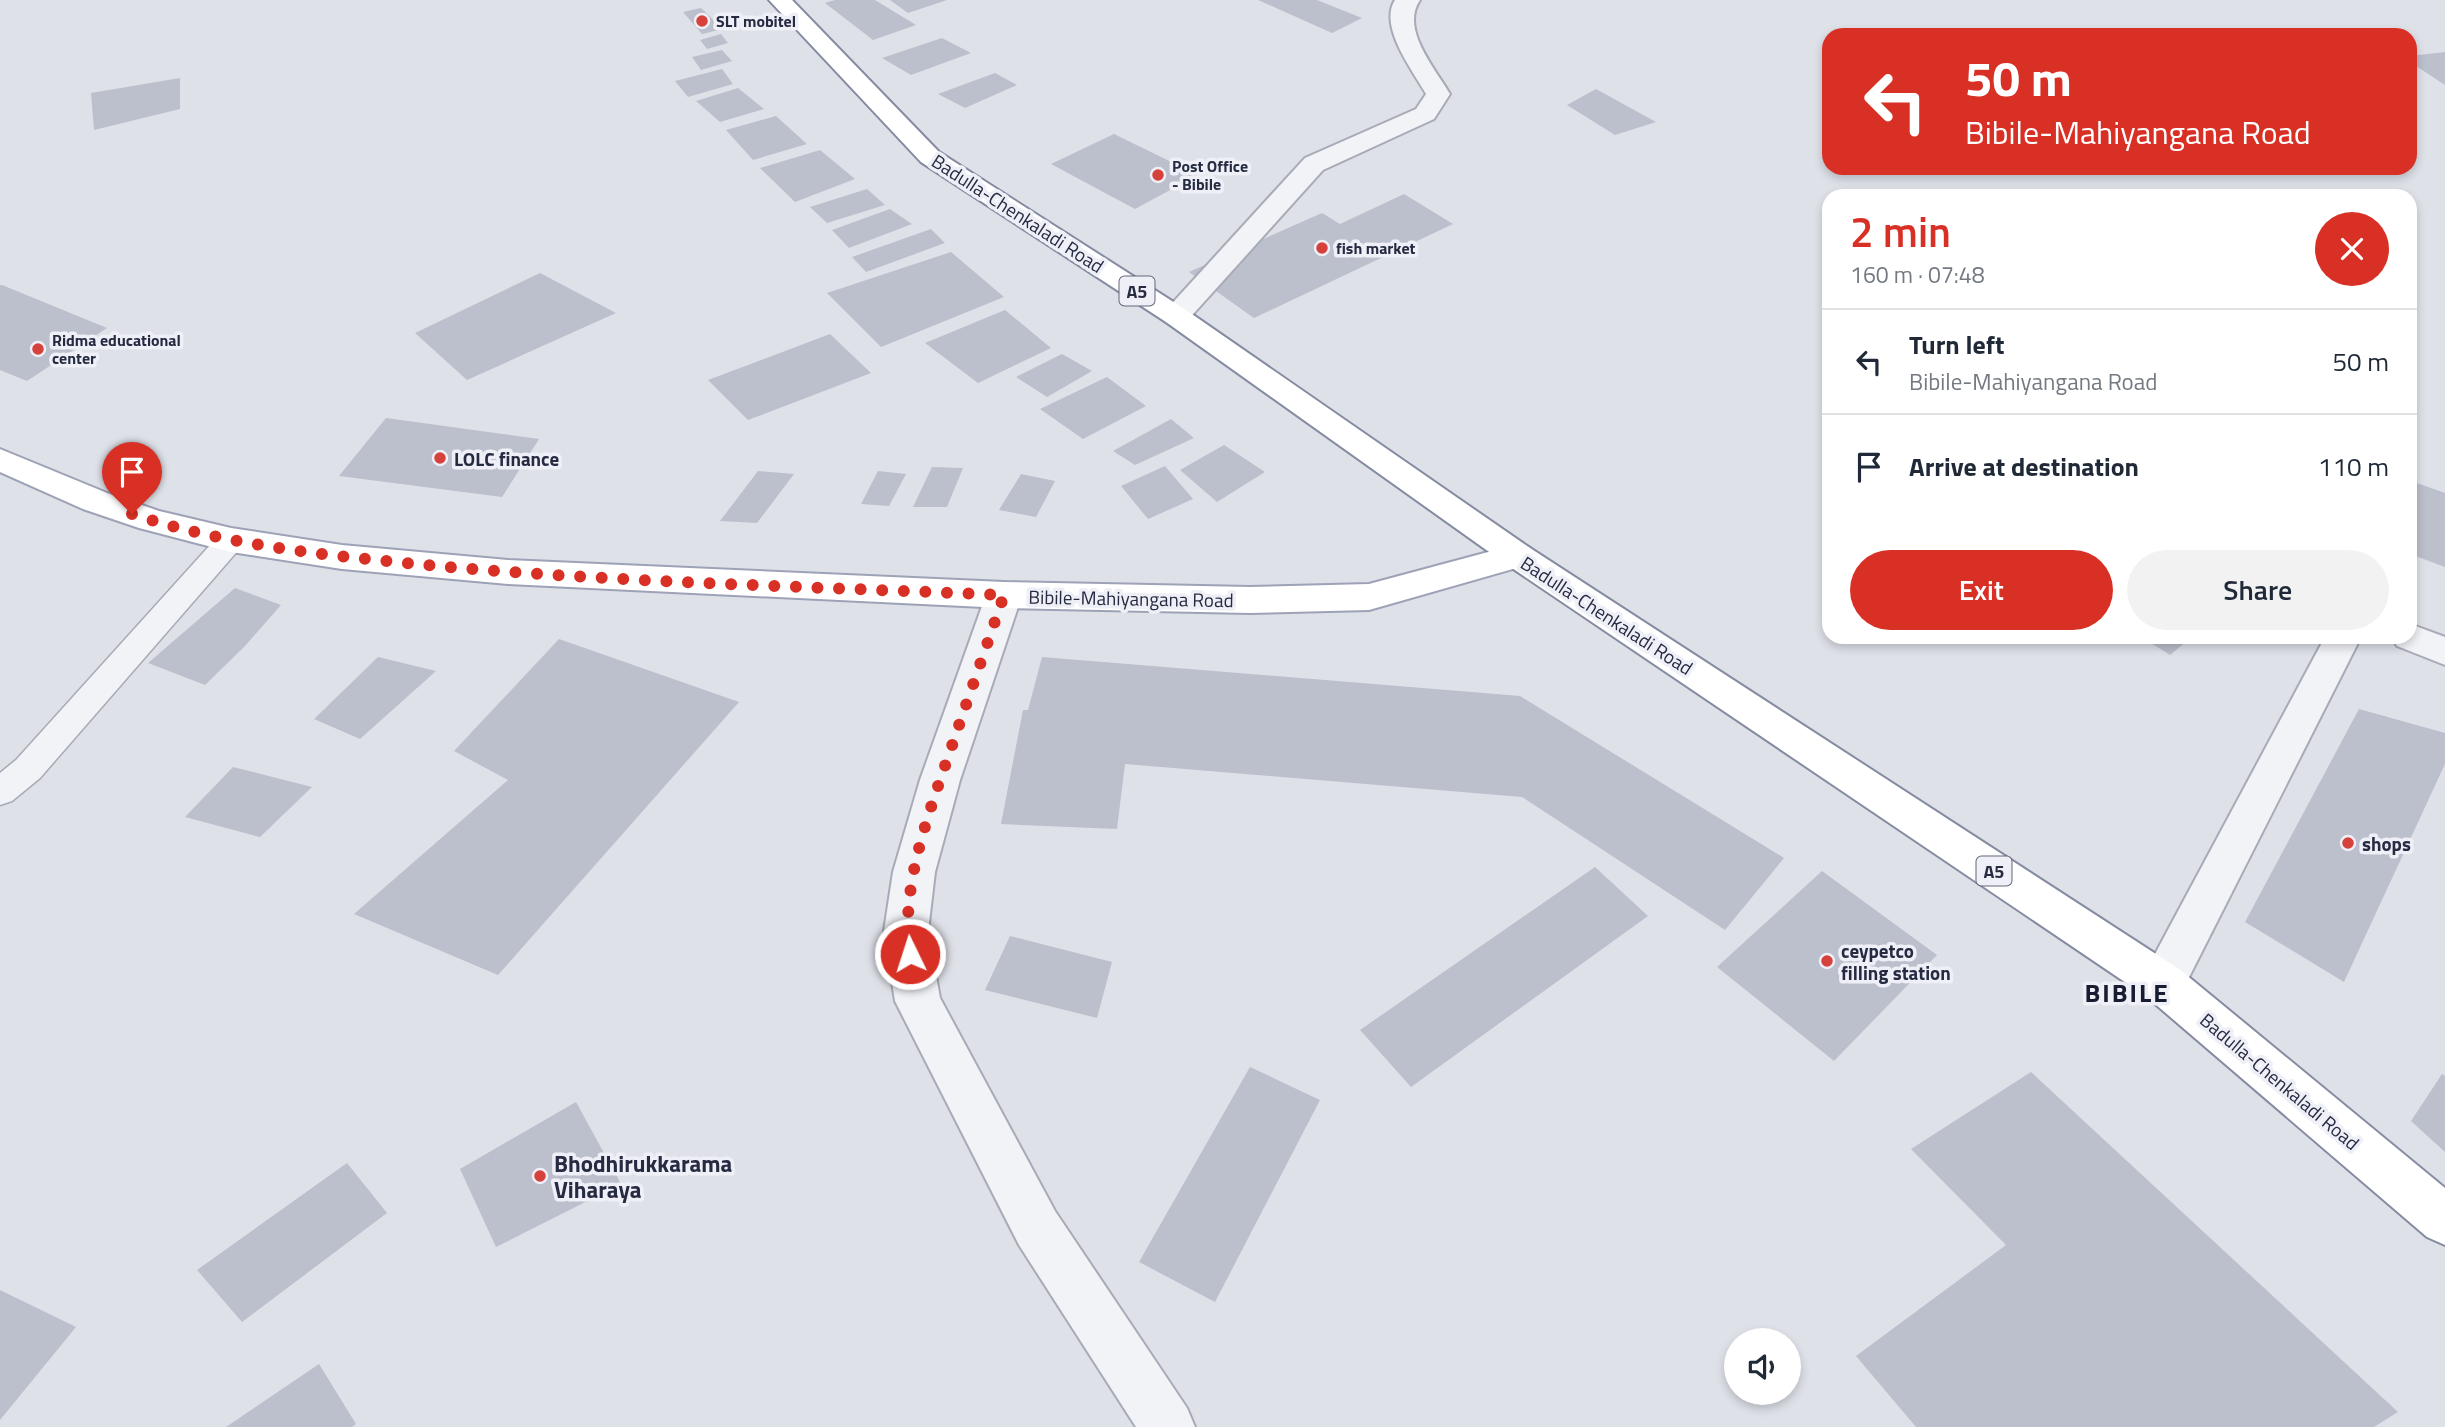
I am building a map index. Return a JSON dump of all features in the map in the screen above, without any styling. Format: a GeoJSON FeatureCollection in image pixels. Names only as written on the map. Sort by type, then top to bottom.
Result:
{"type":"FeatureCollection","features":[{"type":"Feature","properties":{"kind":"main road","name":"Badulla-Chenkaladi Road"},"geometry":{"type":"LineString","coordinates":[[780,0],[930,157],[1176,316],[1518,556],[2163,983],[2445,1220]]}},
{"type":"Feature","properties":{"kind":"main road","name":"Bibile-Mahiyangana Road"},"geometry":{"type":"LineString","coordinates":[[0,459],[95,501],[151,520],[231,540],[342,557],[508,572],[1004,595],[1250,600],[1369,597],[1518,556]]}},
{"type":"Feature","properties":{"kind":"street"},"geometry":{"type":"LineString","coordinates":[[1176,316],[1314,164],[1424,114],[1438,94],[1402,31],[1403,5],[1409,0]]}},
{"type":"Feature","properties":{"kind":"street"},"geometry":{"type":"LineString","coordinates":[[1004,595],[940,780],[914,872],[906,930],[918,1001],[1037,1228],[1168,1427]]}},
{"type":"Feature","properties":{"kind":"street"},"geometry":{"type":"LineString","coordinates":[[2417,640],[2445,652]]}},
{"type":"Feature","properties":{"kind":"street"},"geometry":{"type":"LineString","coordinates":[[2163,983],[2339,644]]}},
{"type":"Feature","properties":{"kind":"lane"},"geometry":{"type":"LineString","coordinates":[[0,792],[28,769],[231,540]]}},
{"type":"Feature","properties":{"kind":"building"},"geometry":{"type":"Polygon","coordinates":[[[835,0],[875,0],[916,25],[873,40],[825,3],[835,0]]]}},
{"type":"Feature","properties":{"kind":"building"},"geometry":{"type":"Polygon","coordinates":[[[890,0],[947,0],[908,13],[890,0]]]}},
{"type":"Feature","properties":{"kind":"building"},"geometry":{"type":"Polygon","coordinates":[[[1258,0],[1317,0],[1362,18],[1332,33],[1258,0]]]}},
{"type":"Feature","properties":{"kind":"building","name":"SLT mobitel"},"geometry":{"type":"Polygon","coordinates":[[[701,8],[723,29],[702,34],[683,12],[701,8]]]}},
{"type":"Feature","properties":{"kind":"building"},"geometry":{"type":"Polygon","coordinates":[[[721,34],[728,43],[707,49],[700,40],[721,34]]]}},
{"type":"Feature","properties":{"kind":"building"},"geometry":{"type":"Polygon","coordinates":[[[942,38],[971,53],[911,75],[882,58],[942,38]]]}},
{"type":"Feature","properties":{"kind":"building"},"geometry":{"type":"Polygon","coordinates":[[[722,50],[732,61],[701,70],[692,57],[722,50]]]}},
{"type":"Feature","properties":{"kind":"building"},"geometry":{"type":"Polygon","coordinates":[[[2445,52],[2445,85],[2417,67],[2417,55],[2445,52]]]}},
{"type":"Feature","properties":{"kind":"building"},"geometry":{"type":"Polygon","coordinates":[[[722,69],[733,84],[688,97],[675,81],[722,69]]]}},
{"type":"Feature","properties":{"kind":"building"},"geometry":{"type":"Polygon","coordinates":[[[995,73],[1017,85],[965,108],[938,94],[995,73]]]}},
{"type":"Feature","properties":{"kind":"building"},"geometry":{"type":"Polygon","coordinates":[[[180,78],[180,109],[94,130],[91,93],[180,78]]]}},
{"type":"Feature","properties":{"kind":"building"},"geometry":{"type":"Polygon","coordinates":[[[738,88],[764,109],[720,122],[696,101],[738,88]]]}},
{"type":"Feature","properties":{"kind":"building"},"geometry":{"type":"Polygon","coordinates":[[[1596,89],[1656,122],[1615,135],[1567,105],[1596,89]]]}},
{"type":"Feature","properties":{"kind":"building"},"geometry":{"type":"Polygon","coordinates":[[[776,116],[807,144],[753,160],[726,130],[776,116]]]}},
{"type":"Feature","properties":{"kind":"building"},"geometry":{"type":"Polygon","coordinates":[[[1114,134],[1198,175],[1135,209],[1051,164],[1114,134]]]}},
{"type":"Feature","properties":{"kind":"building"},"geometry":{"type":"Polygon","coordinates":[[[820,150],[855,179],[795,202],[760,168],[820,150]]]}},
{"type":"Feature","properties":{"kind":"building"},"geometry":{"type":"Polygon","coordinates":[[[867,189],[885,205],[827,223],[810,207],[867,189]]]}},
{"type":"Feature","properties":{"kind":"building","name":"fish market"},"geometry":{"type":"Polygon","coordinates":[[[1404,194],[1453,224],[1254,318],[1189,272],[1322,213],[1340,224],[1404,194]]]}},
{"type":"Feature","properties":{"kind":"building"},"geometry":{"type":"Polygon","coordinates":[[[890,209],[912,224],[849,248],[832,230],[890,209]]]}},
{"type":"Feature","properties":{"kind":"building"},"geometry":{"type":"Polygon","coordinates":[[[931,229],[945,243],[866,272],[852,257],[931,229]]]}},
{"type":"Feature","properties":{"kind":"building"},"geometry":{"type":"Polygon","coordinates":[[[951,252],[1004,297],[881,347],[827,293],[951,252]]]}},
{"type":"Feature","properties":{"kind":"building"},"geometry":{"type":"Polygon","coordinates":[[[540,273],[616,313],[467,380],[415,333],[540,273]]]}},
{"type":"Feature","properties":{"kind":"building","name":"Ridma educational center"},"geometry":{"type":"Polygon","coordinates":[[[0,285],[107,328],[27,381],[0,370],[0,285]]]}},
{"type":"Feature","properties":{"kind":"building"},"geometry":{"type":"Polygon","coordinates":[[[1005,310],[1051,348],[978,383],[925,343],[1005,310]]]}},
{"type":"Feature","properties":{"kind":"building"},"geometry":{"type":"Polygon","coordinates":[[[830,334],[871,373],[748,420],[708,380],[830,334]]]}},
{"type":"Feature","properties":{"kind":"building"},"geometry":{"type":"Polygon","coordinates":[[[1062,354],[1092,371],[1047,397],[1016,377],[1062,354]]]}},
{"type":"Feature","properties":{"kind":"building"},"geometry":{"type":"Polygon","coordinates":[[[1107,377],[1146,406],[1083,439],[1040,409],[1107,377]]]}},
{"type":"Feature","properties":{"kind":"building","name":"LOLC finance"},"geometry":{"type":"Polygon","coordinates":[[[386,418],[539,439],[502,497],[339,476],[386,418]]]}},
{"type":"Feature","properties":{"kind":"building"},"geometry":{"type":"Polygon","coordinates":[[[1171,419],[1194,438],[1135,465],[1113,451],[1171,419]]]}},
{"type":"Feature","properties":{"kind":"building"},"geometry":{"type":"Polygon","coordinates":[[[1224,445],[1265,472],[1217,502],[1180,470],[1224,445]]]}},
{"type":"Feature","properties":{"kind":"building"},"geometry":{"type":"Polygon","coordinates":[[[1165,466],[1193,499],[1148,519],[1121,486],[1165,466]]]}},
{"type":"Feature","properties":{"kind":"building"},"geometry":{"type":"Polygon","coordinates":[[[932,467],[963,468],[947,507],[913,507],[932,467]]]}},
{"type":"Feature","properties":{"kind":"building"},"geometry":{"type":"Polygon","coordinates":[[[758,471],[794,474],[757,523],[720,521],[758,471]]]}},
{"type":"Feature","properties":{"kind":"building"},"geometry":{"type":"Polygon","coordinates":[[[878,471],[906,474],[889,506],[861,504],[878,471]]]}},
{"type":"Feature","properties":{"kind":"building"},"geometry":{"type":"Polygon","coordinates":[[[1021,474],[1055,481],[1036,517],[999,510],[1021,474]]]}},
{"type":"Feature","properties":{"kind":"building"},"geometry":{"type":"Polygon","coordinates":[[[2417,483],[2445,493],[2445,567],[2417,557],[2417,483]]]}},
{"type":"Feature","properties":{"kind":"building"},"geometry":{"type":"Polygon","coordinates":[[[235,588],[281,605],[244,647],[205,685],[148,663],[235,588]]]}},
{"type":"Feature","properties":{"kind":"building"},"geometry":{"type":"Polygon","coordinates":[[[559,639],[739,702],[498,975],[354,914],[508,780],[454,751],[559,639]]]}},
{"type":"Feature","properties":{"kind":"building"},"geometry":{"type":"Polygon","coordinates":[[[2152,644],[2183,644],[2170,655],[2152,644]]]}},
{"type":"Feature","properties":{"kind":"building"},"geometry":{"type":"Polygon","coordinates":[[[378,657],[436,671],[360,739],[314,719],[378,657]]]}},
{"type":"Feature","properties":{"kind":"building"},"geometry":{"type":"Polygon","coordinates":[[[1042,657],[1520,696],[1784,858],[1725,930],[1522,797],[1125,764],[1117,829],[1001,824],[1023,710],[1028,710],[1042,657]]]}},
{"type":"Feature","properties":{"kind":"building","name":"shops"},"geometry":{"type":"Polygon","coordinates":[[[2359,709],[2445,733],[2445,764],[2344,982],[2245,922],[2359,709]]]}},
{"type":"Feature","properties":{"kind":"building"},"geometry":{"type":"Polygon","coordinates":[[[233,767],[312,787],[260,837],[185,817],[233,767]]]}},
{"type":"Feature","properties":{"kind":"building"},"geometry":{"type":"Polygon","coordinates":[[[1595,867],[1648,916],[1411,1087],[1360,1030],[1595,867]]]}},
{"type":"Feature","properties":{"kind":"building","name":"ceypetco filling station"},"geometry":{"type":"Polygon","coordinates":[[[1822,871],[1937,955],[1834,1061],[1717,967],[1822,871]]]}},
{"type":"Feature","properties":{"kind":"building"},"geometry":{"type":"Polygon","coordinates":[[[1010,936],[1112,962],[1097,1018],[985,990],[1010,936]]]}},
{"type":"Feature","properties":{"kind":"building"},"geometry":{"type":"Polygon","coordinates":[[[1250,1067],[1320,1100],[1215,1302],[1139,1262],[1250,1067]]]}},
{"type":"Feature","properties":{"kind":"building"},"geometry":{"type":"Polygon","coordinates":[[[2031,1072],[2398,1412],[2374,1427],[1916,1427],[1856,1356],[2006,1245],[1911,1149],[2031,1072]]]}},
{"type":"Feature","properties":{"kind":"building"},"geometry":{"type":"Polygon","coordinates":[[[2442,1074],[2445,1076],[2445,1152],[2411,1121],[2442,1074]]]}},
{"type":"Feature","properties":{"kind":"building","name":"Bhodhirukkarama Viharaya"},"geometry":{"type":"Polygon","coordinates":[[[576,1102],[621,1184],[496,1247],[460,1169],[576,1102]]]}},
{"type":"Feature","properties":{"kind":"building"},"geometry":{"type":"Polygon","coordinates":[[[347,1163],[387,1213],[242,1322],[197,1270],[347,1163]]]}},
{"type":"Feature","properties":{"kind":"building"},"geometry":{"type":"Polygon","coordinates":[[[0,1290],[76,1327],[0,1420],[0,1290]]]}},
{"type":"Feature","properties":{"kind":"building"},"geometry":{"type":"Polygon","coordinates":[[[319,1364],[356,1424],[352,1427],[226,1427],[319,1364]]]}},
{"type":"Feature","properties":{"kind":"place","name":"SLT mobitel"},"geometry":{"type":"Point","coordinates":[702,21]}},
{"type":"Feature","properties":{"kind":"place","name":"Post Office - Bibile"},"geometry":{"type":"Point","coordinates":[1158,175]}},
{"type":"Feature","properties":{"kind":"place","name":"fish market"},"geometry":{"type":"Point","coordinates":[1322,248]}},
{"type":"Feature","properties":{"kind":"place","name":"Ridma educational center"},"geometry":{"type":"Point","coordinates":[38,349]}},
{"type":"Feature","properties":{"kind":"place","name":"LOLC finance"},"geometry":{"type":"Point","coordinates":[440,458]}},
{"type":"Feature","properties":{"kind":"place","name":"shops"},"geometry":{"type":"Point","coordinates":[2348,843]}},
{"type":"Feature","properties":{"kind":"place","name":"ceypetco filling station"},"geometry":{"type":"Point","coordinates":[1827,961]}},
{"type":"Feature","properties":{"kind":"place","name":"Bhodhirukkarama Viharaya"},"geometry":{"type":"Point","coordinates":[540,1176]}},
{"type":"Feature","properties":{"kind":"district","name":"BIBILE"},"geometry":{"type":"Point","coordinates":[2127,992]}},
{"type":"Feature","properties":{"kind":"route"},"geometry":{"type":"LineString","coordinates":[[132,514],[231,540],[342,557],[508,572],[661,581],[1004,595],[940,780],[914,872],[906,930],[910,954]]}}]}
